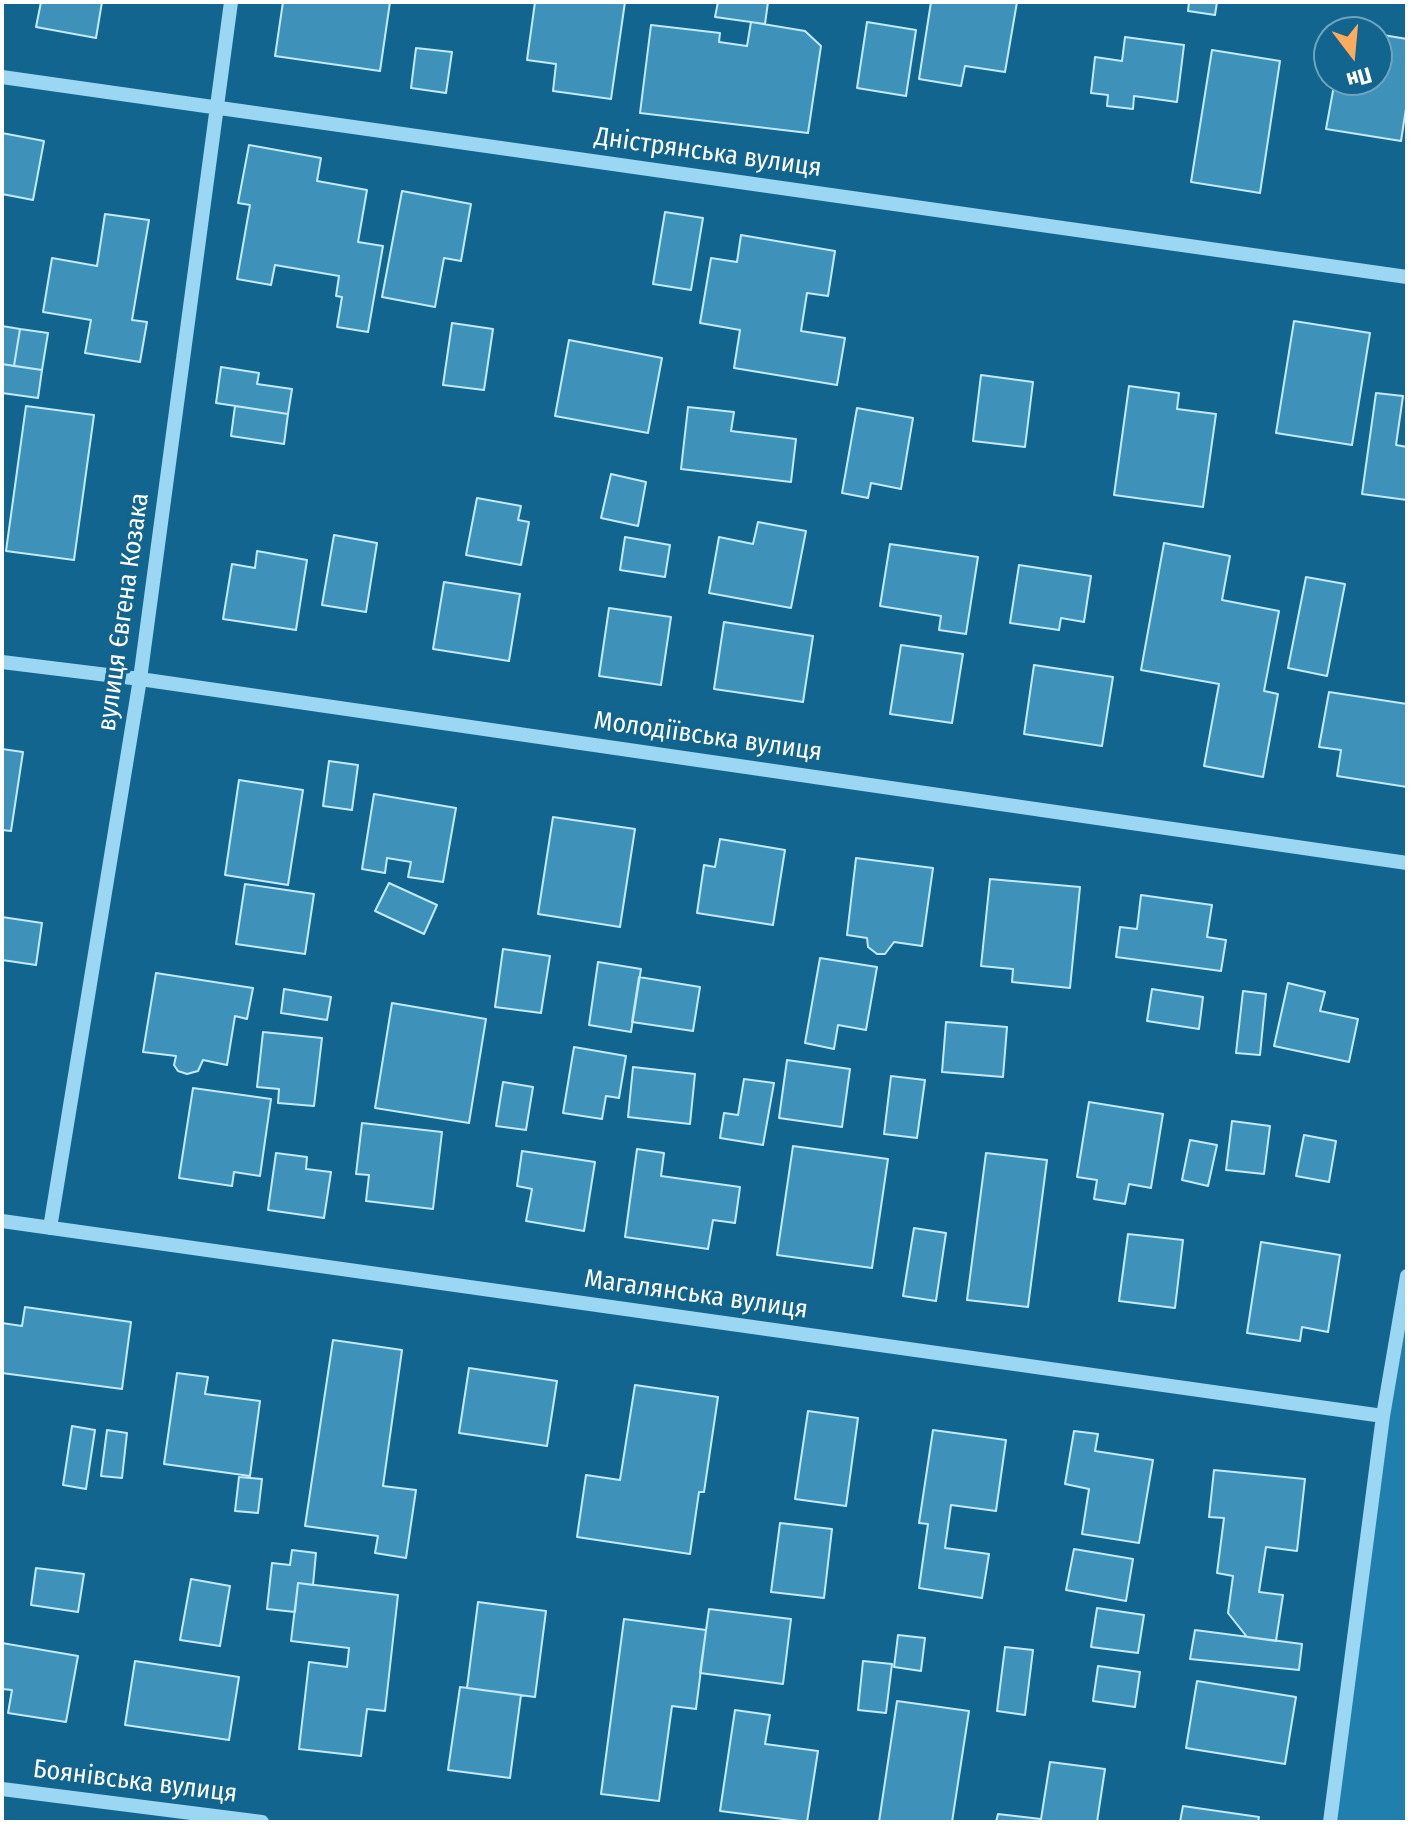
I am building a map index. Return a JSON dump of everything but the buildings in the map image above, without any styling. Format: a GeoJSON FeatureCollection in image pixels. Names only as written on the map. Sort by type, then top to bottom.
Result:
{"type":"FeatureCollection","features":[{"type":"Feature","properties":{"kind":"street","name":"вулиця Євгена Козака"},"geometry":{"type":"LineString","coordinates":[[50,1228],[140,679],[231,2]]}},
{"type":"Feature","properties":{"kind":"street","name":"Дністрянська вулиця"},"geometry":{"type":"LineString","coordinates":[[2,77],[1407,277]]}},
{"type":"Feature","properties":{"kind":"street","name":"Молодіївська вулиця"},"geometry":{"type":"LineString","coordinates":[[2,662],[140,679],[1407,863]]}},
{"type":"Feature","properties":{"kind":"street","name":"Магалянська вулиця"},"geometry":{"type":"LineString","coordinates":[[2,1221],[1383,1416]]}},
{"type":"Feature","properties":{"kind":"street"},"geometry":{"type":"LineString","coordinates":[[1330,1822],[1383,1416],[1407,1276]]}},
{"type":"Feature","properties":{"kind":"street","name":"Боянівська вулиця"},"geometry":{"type":"LineString","coordinates":[[2,1789],[262,1822]]}},
{"type":"Feature","properties":{"kind":"shaded area"},"geometry":{"type":"Polygon","coordinates":[[[1407,1270],[1407,1822],[1328,1822],[1407,1270]]]}}]}
